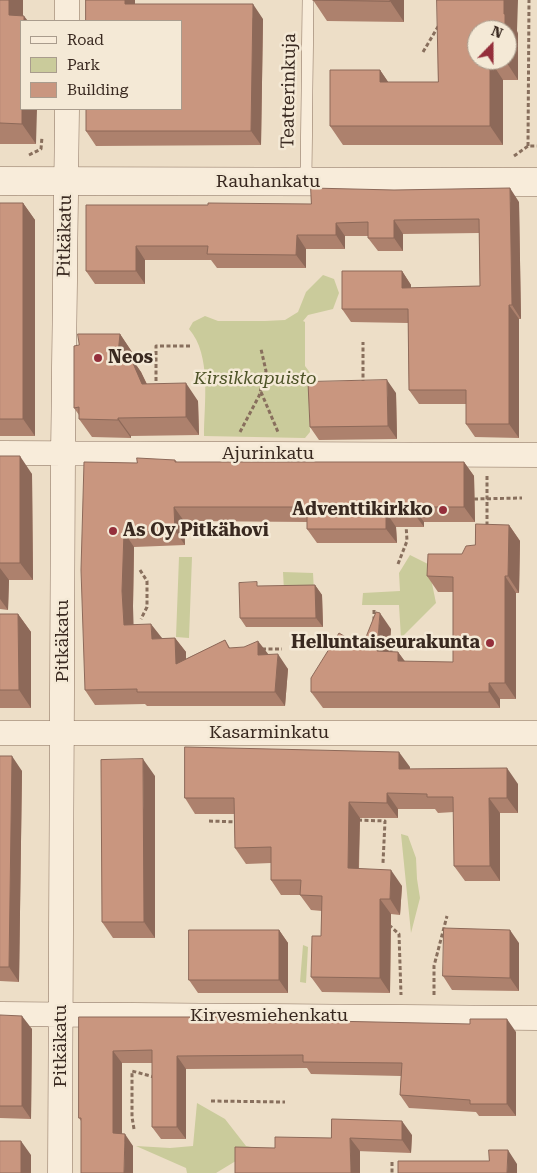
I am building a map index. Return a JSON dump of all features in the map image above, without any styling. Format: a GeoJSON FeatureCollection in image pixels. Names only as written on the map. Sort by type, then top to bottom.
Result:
{"type":"FeatureCollection","features":[{"type":"Feature","properties":{"kind":"street"},"geometry":{"type":"LineString","coordinates":[[67,20],[68,0]]}},
{"type":"Feature","properties":{"kind":"street","name":"Pitkäkatu"},"geometry":{"type":"LineString","coordinates":[[60,1173],[63,453],[67,110]]}},
{"type":"Feature","properties":{"kind":"street","name":"Rauhankatu"},"geometry":{"type":"LineString","coordinates":[[0,180],[537,182]]}},
{"type":"Feature","properties":{"kind":"street","name":"Ajurinkatu"},"geometry":{"type":"LineString","coordinates":[[0,453],[537,455]]}},
{"type":"Feature","properties":{"kind":"street","name":"Kasarminkatu"},"geometry":{"type":"LineString","coordinates":[[0,733],[537,733]]}},
{"type":"Feature","properties":{"kind":"street","name":"Kirvesmiehenkatu"},"geometry":{"type":"LineString","coordinates":[[0,1014],[537,1018]]}},
{"type":"Feature","properties":{"kind":"lane","name":"Teatterinkuja"},"geometry":{"type":"LineString","coordinates":[[306,182],[308,0]]}},
{"type":"Feature","properties":{"kind":"path"},"geometry":{"type":"LineString","coordinates":[[528,146],[529,0]]}},
{"type":"Feature","properties":{"kind":"path"},"geometry":{"type":"LineString","coordinates":[[423,52],[442,20]]}},
{"type":"Feature","properties":{"kind":"path"},"geometry":{"type":"LineString","coordinates":[[23,155],[31,155],[41,149],[42,137],[67,138]]}},
{"type":"Feature","properties":{"kind":"path"},"geometry":{"type":"LineString","coordinates":[[505,156],[515,156],[528,146],[537,146]]}},
{"type":"Feature","properties":{"kind":"path"},"geometry":{"type":"LineString","coordinates":[[363,342],[363,388]]}},
{"type":"Feature","properties":{"kind":"path"},"geometry":{"type":"LineString","coordinates":[[156,381],[156,346],[191,346]]}},
{"type":"Feature","properties":{"kind":"path"},"geometry":{"type":"LineString","coordinates":[[239,434],[260,391],[266,371],[261,349]]}},
{"type":"Feature","properties":{"kind":"path"},"geometry":{"type":"LineString","coordinates":[[260,391],[278,434]]}},
{"type":"Feature","properties":{"kind":"path"},"geometry":{"type":"LineString","coordinates":[[487,470],[487,531]]}},
{"type":"Feature","properties":{"kind":"path"},"geometry":{"type":"LineString","coordinates":[[474,499],[522,498]]}},
{"type":"Feature","properties":{"kind":"path"},"geometry":{"type":"LineString","coordinates":[[398,564],[406,541],[406,523]]}},
{"type":"Feature","properties":{"kind":"path"},"geometry":{"type":"LineString","coordinates":[[140,570],[147,581],[147,607],[141,618]]}},
{"type":"Feature","properties":{"kind":"path"},"geometry":{"type":"LineString","coordinates":[[374,610],[374,630]]}},
{"type":"Feature","properties":{"kind":"path"},"geometry":{"type":"LineString","coordinates":[[339,639],[374,640]]}},
{"type":"Feature","properties":{"kind":"path"},"geometry":{"type":"LineString","coordinates":[[382,640],[391,640],[392,659]]}},
{"type":"Feature","properties":{"kind":"path"},"geometry":{"type":"LineString","coordinates":[[253,649],[282,649]]}},
{"type":"Feature","properties":{"kind":"path"},"geometry":{"type":"LineString","coordinates":[[350,820],[384,821],[383,863]]}},
{"type":"Feature","properties":{"kind":"path"},"geometry":{"type":"LineString","coordinates":[[209,821],[248,822]]}},
{"type":"Feature","properties":{"kind":"path"},"geometry":{"type":"LineString","coordinates":[[434,1000],[434,966],[447,916]]}},
{"type":"Feature","properties":{"kind":"path"},"geometry":{"type":"LineString","coordinates":[[382,921],[394,928],[399,934],[401,1000]]}},
{"type":"Feature","properties":{"kind":"path"},"geometry":{"type":"LineString","coordinates":[[134,1129],[132,1117],[132,1071],[157,1077]]}},
{"type":"Feature","properties":{"kind":"path"},"geometry":{"type":"LineString","coordinates":[[211,1101],[285,1102]]}},
{"type":"Feature","properties":{"kind":"path"},"geometry":{"type":"LineString","coordinates":[[392,1162],[392,1173]]}},
{"type":"Feature","properties":{"kind":"green space","name":"Kirsikkapuisto"},"geometry":{"type":"Polygon","coordinates":[[[323,275],[334,279],[339,293],[333,309],[308,315],[303,321],[305,322],[305,366],[311,374],[313,385],[309,410],[310,432],[305,438],[204,436],[204,366],[201,352],[189,329],[193,322],[205,316],[218,321],[285,320],[298,312],[306,292],[323,275]]]}},
{"type":"Feature","properties":{"kind":"green space"},"geometry":{"type":"Polygon","coordinates":[[[410,555],[428,564],[436,603],[401,638],[399,605],[362,605],[363,593],[400,591],[399,573],[410,555]]]}},
{"type":"Feature","properties":{"kind":"green space"},"geometry":{"type":"Polygon","coordinates":[[[179,557],[192,557],[189,638],[176,637],[179,557]]]}},
{"type":"Feature","properties":{"kind":"green space"},"geometry":{"type":"Polygon","coordinates":[[[283,572],[313,573],[314,592],[284,591],[283,572]]]}},
{"type":"Feature","properties":{"kind":"green space"},"geometry":{"type":"Polygon","coordinates":[[[401,834],[408,836],[416,858],[420,898],[411,933],[401,834]]]}},
{"type":"Feature","properties":{"kind":"green space"},"geometry":{"type":"Polygon","coordinates":[[[303,945],[308,947],[306,983],[300,982],[303,945]]]}},
{"type":"Feature","properties":{"kind":"green space"},"geometry":{"type":"Polygon","coordinates":[[[197,1103],[225,1119],[246,1146],[266,1150],[244,1156],[216,1173],[187,1173],[186,1168],[136,1146],[170,1148],[193,1146],[197,1103]]]}},
{"type":"Feature","properties":{"kind":"building"},"geometry":{"type":"Polygon","coordinates":[[[0,0],[9,0],[9,15],[24,16],[24,20],[20,20],[20,110],[22,110],[22,124],[0,123],[0,0]]]}},
{"type":"Feature","properties":{"kind":"building"},"geometry":{"type":"Polygon","coordinates":[[[86,0],[125,0],[125,4],[253,4],[251,131],[86,131],[86,110],[182,110],[182,20],[86,20],[86,0]]]}},
{"type":"Feature","properties":{"kind":"building"},"geometry":{"type":"Polygon","coordinates":[[[313,0],[390,0],[390,1],[313,0]]]}},
{"type":"Feature","properties":{"kind":"building"},"geometry":{"type":"Polygon","coordinates":[[[437,0],[504,0],[505,20],[467,20],[467,70],[490,70],[490,126],[330,126],[330,70],[380,70],[380,82],[438,82],[437,0]]]}},
{"type":"Feature","properties":{"kind":"building"},"geometry":{"type":"Polygon","coordinates":[[[311,188],[394,190],[510,188],[512,305],[509,305],[509,424],[466,424],[466,390],[409,390],[408,309],[342,309],[342,271],[402,271],[402,288],[480,286],[479,219],[394,220],[394,238],[368,238],[368,222],[336,223],[336,235],[297,235],[296,255],[207,254],[208,246],[136,246],[136,271],[86,271],[86,205],[311,204],[311,188]]]}},
{"type":"Feature","properties":{"kind":"building"},"geometry":{"type":"Polygon","coordinates":[[[0,203],[23,203],[23,419],[0,419],[0,203]]]}},
{"type":"Feature","properties":{"kind":"building"},"geometry":{"type":"Polygon","coordinates":[[[78,334],[120,334],[118,354],[129,354],[142,384],[186,383],[186,417],[118,418],[118,420],[79,419],[79,407],[74,408],[74,346],[79,345],[78,334]]]}},
{"type":"Feature","properties":{"kind":"building"},"geometry":{"type":"Polygon","coordinates":[[[387,380],[388,426],[310,427],[308,382],[387,380]]]}},
{"type":"Feature","properties":{"kind":"building"},"geometry":{"type":"Polygon","coordinates":[[[0,456],[20,456],[20,563],[0,563],[0,456]]]}},
{"type":"Feature","properties":{"kind":"building"},"geometry":{"type":"Polygon","coordinates":[[[137,458],[175,460],[175,462],[464,462],[464,507],[413,507],[413,512],[386,512],[386,529],[307,529],[307,507],[174,507],[175,531],[124,532],[122,591],[124,625],[151,624],[152,639],[175,638],[176,664],[225,640],[229,648],[244,647],[258,641],[258,655],[278,654],[275,692],[137,692],[137,689],[85,690],[81,570],[84,462],[137,463],[137,458]]]}},
{"type":"Feature","properties":{"kind":"building"},"geometry":{"type":"Polygon","coordinates":[[[476,524],[509,525],[508,576],[505,576],[505,683],[489,683],[489,692],[311,692],[311,678],[339,633],[362,647],[376,612],[380,613],[377,651],[398,652],[398,661],[453,662],[453,577],[427,576],[428,554],[462,554],[466,546],[475,545],[476,524]]]}},
{"type":"Feature","properties":{"kind":"building"},"geometry":{"type":"Polygon","coordinates":[[[257,582],[257,586],[315,585],[316,618],[240,618],[239,583],[257,582]]]}},
{"type":"Feature","properties":{"kind":"building"},"geometry":{"type":"Polygon","coordinates":[[[0,614],[18,614],[19,690],[0,690],[0,614]]]}},
{"type":"Feature","properties":{"kind":"building"},"geometry":{"type":"Polygon","coordinates":[[[185,747],[399,752],[399,769],[507,768],[507,798],[489,798],[490,866],[454,866],[453,797],[427,797],[427,794],[387,793],[387,803],[349,802],[348,868],[391,870],[390,899],[380,899],[380,978],[311,977],[312,936],[321,936],[322,896],[300,895],[301,880],[271,880],[271,847],[235,848],[234,798],[185,798],[185,747]]]}},
{"type":"Feature","properties":{"kind":"building"},"geometry":{"type":"Polygon","coordinates":[[[0,756],[12,756],[9,967],[0,967],[0,756]]]}},
{"type":"Feature","properties":{"kind":"building"},"geometry":{"type":"Polygon","coordinates":[[[143,759],[144,922],[102,922],[101,760],[143,759]]]}},
{"type":"Feature","properties":{"kind":"building"},"geometry":{"type":"Polygon","coordinates":[[[444,928],[510,930],[510,978],[443,976],[444,928]]]}},
{"type":"Feature","properties":{"kind":"building"},"geometry":{"type":"Polygon","coordinates":[[[189,930],[279,930],[279,980],[189,980],[189,930]]]}},
{"type":"Feature","properties":{"kind":"building"},"geometry":{"type":"Polygon","coordinates":[[[0,1015],[22,1016],[22,1106],[0,1106],[0,1015]]]}},
{"type":"Feature","properties":{"kind":"building"},"geometry":{"type":"Polygon","coordinates":[[[79,1017],[281,1017],[281,1020],[470,1024],[470,1019],[507,1019],[507,1104],[470,1104],[470,1100],[400,1095],[402,1063],[303,1062],[303,1055],[177,1056],[177,1127],[152,1127],[152,1050],[113,1051],[113,1133],[125,1134],[124,1173],[81,1173],[79,1017]]]}},
{"type":"Feature","properties":{"kind":"building"},"geometry":{"type":"Polygon","coordinates":[[[332,1119],[402,1121],[402,1140],[350,1138],[351,1173],[235,1173],[235,1147],[275,1148],[275,1137],[331,1138],[332,1119]]]}},
{"type":"Feature","properties":{"kind":"building"},"geometry":{"type":"Polygon","coordinates":[[[0,1141],[21,1141],[21,1173],[0,1173],[0,1141]]]}},
{"type":"Feature","properties":{"kind":"building"},"geometry":{"type":"Polygon","coordinates":[[[489,1150],[508,1150],[507,1173],[398,1173],[398,1161],[489,1161],[489,1150]]]}},
{"type":"Feature","properties":{"kind":"place","name":"Neos"},"geometry":{"type":"Point","coordinates":[98,358]}},
{"type":"Feature","properties":{"kind":"place","name":"Adventtikirkko"},"geometry":{"type":"Point","coordinates":[443,510]}},
{"type":"Feature","properties":{"kind":"place","name":"As Oy Pitkähovi"},"geometry":{"type":"Point","coordinates":[113,531]}},
{"type":"Feature","properties":{"kind":"place","name":"Helluntaiseurakunta"},"geometry":{"type":"Point","coordinates":[490,643]}}]}
